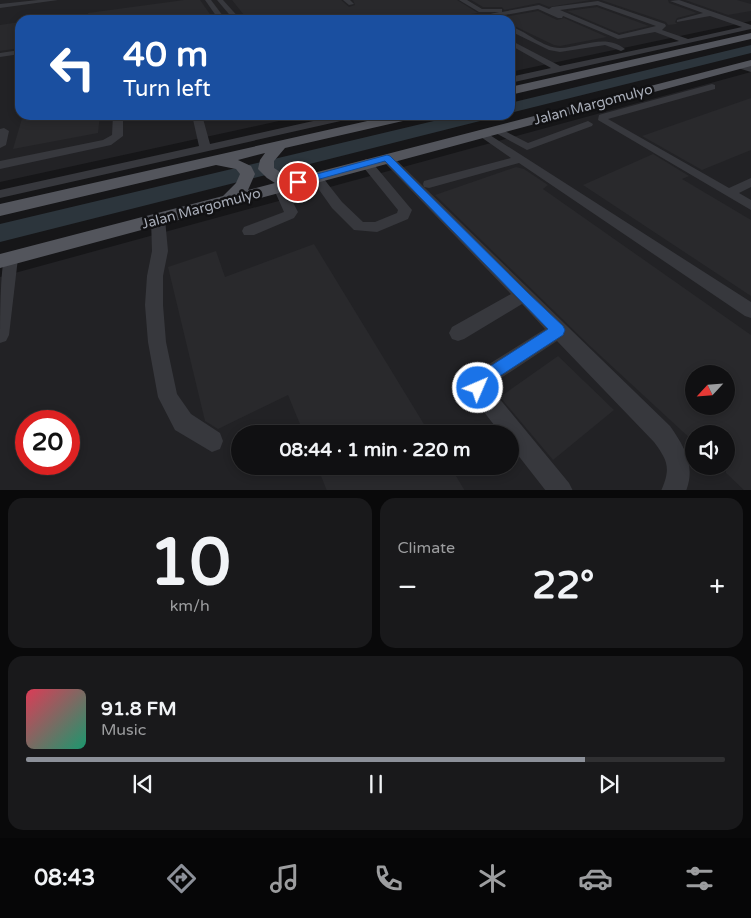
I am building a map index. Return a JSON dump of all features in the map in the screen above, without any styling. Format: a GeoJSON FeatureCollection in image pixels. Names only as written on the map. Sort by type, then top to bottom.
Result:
{"type":"FeatureCollection","features":[{"type":"Feature","properties":{"kind":"main road","name":"Jalan Margomulyo"},"geometry":{"type":"LineString","coordinates":[[515,82],[630,59],[751,30]]}},
{"type":"Feature","properties":{"kind":"main road","name":"Jalan Margomulyo"},"geometry":{"type":"LineString","coordinates":[[5,259],[158,219],[232,197],[748,66]]}},
{"type":"Feature","properties":{"kind":"main road"},"geometry":{"type":"LineString","coordinates":[[0,210],[216,158],[278,148],[338,122],[360,120]]}},
{"type":"Feature","properties":{"kind":"main road"},"geometry":{"type":"LineString","coordinates":[[278,148],[267,160],[266,169],[272,175],[287,183]]}},
{"type":"Feature","properties":{"kind":"main road"},"geometry":{"type":"LineString","coordinates":[[216,158],[241,165],[246,169],[248,180],[232,197]]}},
{"type":"Feature","properties":{"kind":"lane"},"geometry":{"type":"LineString","coordinates":[[0,6],[55,0]]}},
{"type":"Feature","properties":{"kind":"lane"},"geometry":{"type":"LineString","coordinates":[[208,0],[219,15]]}},
{"type":"Feature","properties":{"kind":"lane"},"geometry":{"type":"LineString","coordinates":[[220,0],[234,15]]}},
{"type":"Feature","properties":{"kind":"lane"},"geometry":{"type":"LineString","coordinates":[[462,0],[483,12],[546,4],[540,0]]}},
{"type":"Feature","properties":{"kind":"lane"},"geometry":{"type":"LineString","coordinates":[[676,0],[673,1],[751,30]]}},
{"type":"Feature","properties":{"kind":"lane"},"geometry":{"type":"LineString","coordinates":[[656,30],[662,26],[598,2],[552,8],[618,37],[656,30],[687,41]]}},
{"type":"Feature","properties":{"kind":"lane"},"geometry":{"type":"LineString","coordinates":[[494,15],[539,8],[610,39],[606,42],[560,50],[549,48],[515,31]]}},
{"type":"Feature","properties":{"kind":"lane"},"geometry":{"type":"LineString","coordinates":[[679,20],[710,14]]}},
{"type":"Feature","properties":{"kind":"lane"},"geometry":{"type":"LineString","coordinates":[[515,81],[594,61],[630,59],[687,41],[751,30]]}},
{"type":"Feature","properties":{"kind":"lane"},"geometry":{"type":"LineString","coordinates":[[606,42],[630,59]]}},
{"type":"Feature","properties":{"kind":"lane"},"geometry":{"type":"LineString","coordinates":[[515,45],[559,69]]}},
{"type":"Feature","properties":{"kind":"lane"},"geometry":{"type":"LineString","coordinates":[[515,50],[522,49]]}},
{"type":"Feature","properties":{"kind":"lane"},"geometry":{"type":"LineString","coordinates":[[0,57],[15,55]]}},
{"type":"Feature","properties":{"kind":"lane"},"geometry":{"type":"LineString","coordinates":[[712,87],[606,116],[603,117],[603,120],[751,206]]}},
{"type":"Feature","properties":{"kind":"lane"},"geometry":{"type":"LineString","coordinates":[[0,194],[92,160],[106,143],[117,136],[118,120]]}},
{"type":"Feature","properties":{"kind":"lane"},"geometry":{"type":"LineString","coordinates":[[199,120],[216,158]]}},
{"type":"Feature","properties":{"kind":"lane"},"geometry":{"type":"LineString","coordinates":[[0,165],[92,160],[216,158],[338,122]]}},
{"type":"Feature","properties":{"kind":"lane"},"geometry":{"type":"LineString","coordinates":[[488,132],[527,147],[588,124]]}},
{"type":"Feature","properties":{"kind":"lane"},"geometry":{"type":"LineString","coordinates":[[0,145],[4,131]]}},
{"type":"Feature","properties":{"kind":"lane"},"geometry":{"type":"LineString","coordinates":[[488,132],[521,159],[751,312]]}},
{"type":"Feature","properties":{"kind":"lane"},"geometry":{"type":"LineString","coordinates":[[387,158],[522,296],[662,434],[677,455],[679,463],[677,484],[673,490]]}},
{"type":"Feature","properties":{"kind":"lane"},"geometry":{"type":"LineString","coordinates":[[429,184],[521,159]]}},
{"type":"Feature","properties":{"kind":"lane"},"geometry":{"type":"LineString","coordinates":[[316,177],[336,205],[359,227],[377,227],[403,216],[405,210],[366,164]]}},
{"type":"Feature","properties":{"kind":"lane"},"geometry":{"type":"LineString","coordinates":[[729,193],[751,182]]}},
{"type":"Feature","properties":{"kind":"lane"},"geometry":{"type":"LineString","coordinates":[[249,231],[289,215],[291,212],[288,202],[287,183]]}},
{"type":"Feature","properties":{"kind":"lane"},"geometry":{"type":"LineString","coordinates":[[158,219],[160,251],[155,276],[154,305],[156,342],[168,398],[183,422],[212,442]]}},
{"type":"Feature","properties":{"kind":"lane"},"geometry":{"type":"LineString","coordinates":[[0,335],[5,259]]}},
{"type":"Feature","properties":{"kind":"lane"},"geometry":{"type":"LineString","coordinates":[[458,333],[522,296]]}},
{"type":"Feature","properties":{"kind":"lane"},"geometry":{"type":"LineString","coordinates":[[558,330],[480,381],[478,388],[561,490]]}},
{"type":"Feature","properties":{"kind":"shaded area"},"geometry":{"type":"Polygon","coordinates":[[[0,0],[751,0],[751,21],[515,71],[515,15],[15,15],[15,120],[283,120],[0,182],[0,0]]]}},
{"type":"Feature","properties":{"kind":"shaded area"},"geometry":{"type":"Polygon","coordinates":[[[751,72],[751,490],[0,490],[0,277],[751,72]]]}},
{"type":"Feature","properties":{"kind":"building"},"geometry":{"type":"Polygon","coordinates":[[[184,0],[200,0],[210,15],[88,15],[88,13],[184,0]]]}},
{"type":"Feature","properties":{"kind":"building"},"geometry":{"type":"Polygon","coordinates":[[[232,0],[341,0],[349,7],[355,5],[353,0],[457,0],[478,13],[464,15],[244,15],[232,0]]]}},
{"type":"Feature","properties":{"kind":"building"},"geometry":{"type":"Polygon","coordinates":[[[471,0],[591,0],[549,7],[539,3],[504,10],[502,7],[483,7],[471,0]]]}},
{"type":"Feature","properties":{"kind":"building"},"geometry":{"type":"Polygon","coordinates":[[[601,0],[668,0],[669,3],[697,13],[677,18],[675,22],[677,24],[668,25],[666,22],[601,0]]]}},
{"type":"Feature","properties":{"kind":"building"},"geometry":{"type":"Polygon","coordinates":[[[685,0],[737,0],[751,4],[751,11],[728,15],[685,0]]]}},
{"type":"Feature","properties":{"kind":"building"},"geometry":{"type":"Polygon","coordinates":[[[597,7],[649,26],[619,33],[567,11],[597,7]]]}},
{"type":"Feature","properties":{"kind":"building"},"geometry":{"type":"Polygon","coordinates":[[[538,11],[557,20],[564,18],[607,37],[560,46],[554,45],[515,26],[515,15],[538,11]]]}},
{"type":"Feature","properties":{"kind":"building"},"geometry":{"type":"Polygon","coordinates":[[[15,23],[15,49],[0,51],[0,25],[15,23]]]}},
{"type":"Feature","properties":{"kind":"building"},"geometry":{"type":"Polygon","coordinates":[[[751,98],[751,150],[702,170],[642,136],[751,98]]]}},
{"type":"Feature","properties":{"kind":"building"},"geometry":{"type":"Polygon","coordinates":[[[22,120],[99,120],[98,133],[13,149],[22,120]]]}},
{"type":"Feature","properties":{"kind":"building"},"geometry":{"type":"Polygon","coordinates":[[[653,154],[689,176],[682,179],[751,220],[751,296],[583,185],[653,154]]]}},
{"type":"Feature","properties":{"kind":"building"},"geometry":{"type":"Polygon","coordinates":[[[516,167],[524,169],[548,185],[543,189],[751,335],[751,490],[744,490],[728,475],[735,475],[735,425],[685,425],[685,434],[590,346],[435,195],[516,167]]]}},
{"type":"Feature","properties":{"kind":"building"},"geometry":{"type":"Polygon","coordinates":[[[314,244],[425,425],[300,425],[288,395],[218,429],[205,421],[168,267],[216,251],[225,277],[314,244]]]}},
{"type":"Feature","properties":{"kind":"building"},"geometry":{"type":"Polygon","coordinates":[[[558,356],[614,410],[553,460],[500,397],[558,356]]]}},
{"type":"Feature","properties":{"kind":"building"},"geometry":{"type":"Polygon","coordinates":[[[321,475],[455,475],[464,490],[327,490],[321,475]]]}},
{"type":"Feature","properties":{"kind":"waterway"},"geometry":{"type":"LineString","coordinates":[[515,107],[751,49]]}},
{"type":"Feature","properties":{"kind":"waterway"},"geometry":{"type":"LineString","coordinates":[[0,233],[462,120]]}},
{"type":"Feature","properties":{"kind":"route"},"geometry":{"type":"LineString","coordinates":[[298,182],[387,158],[522,296],[558,330],[480,381],[478,388]]}}]}
